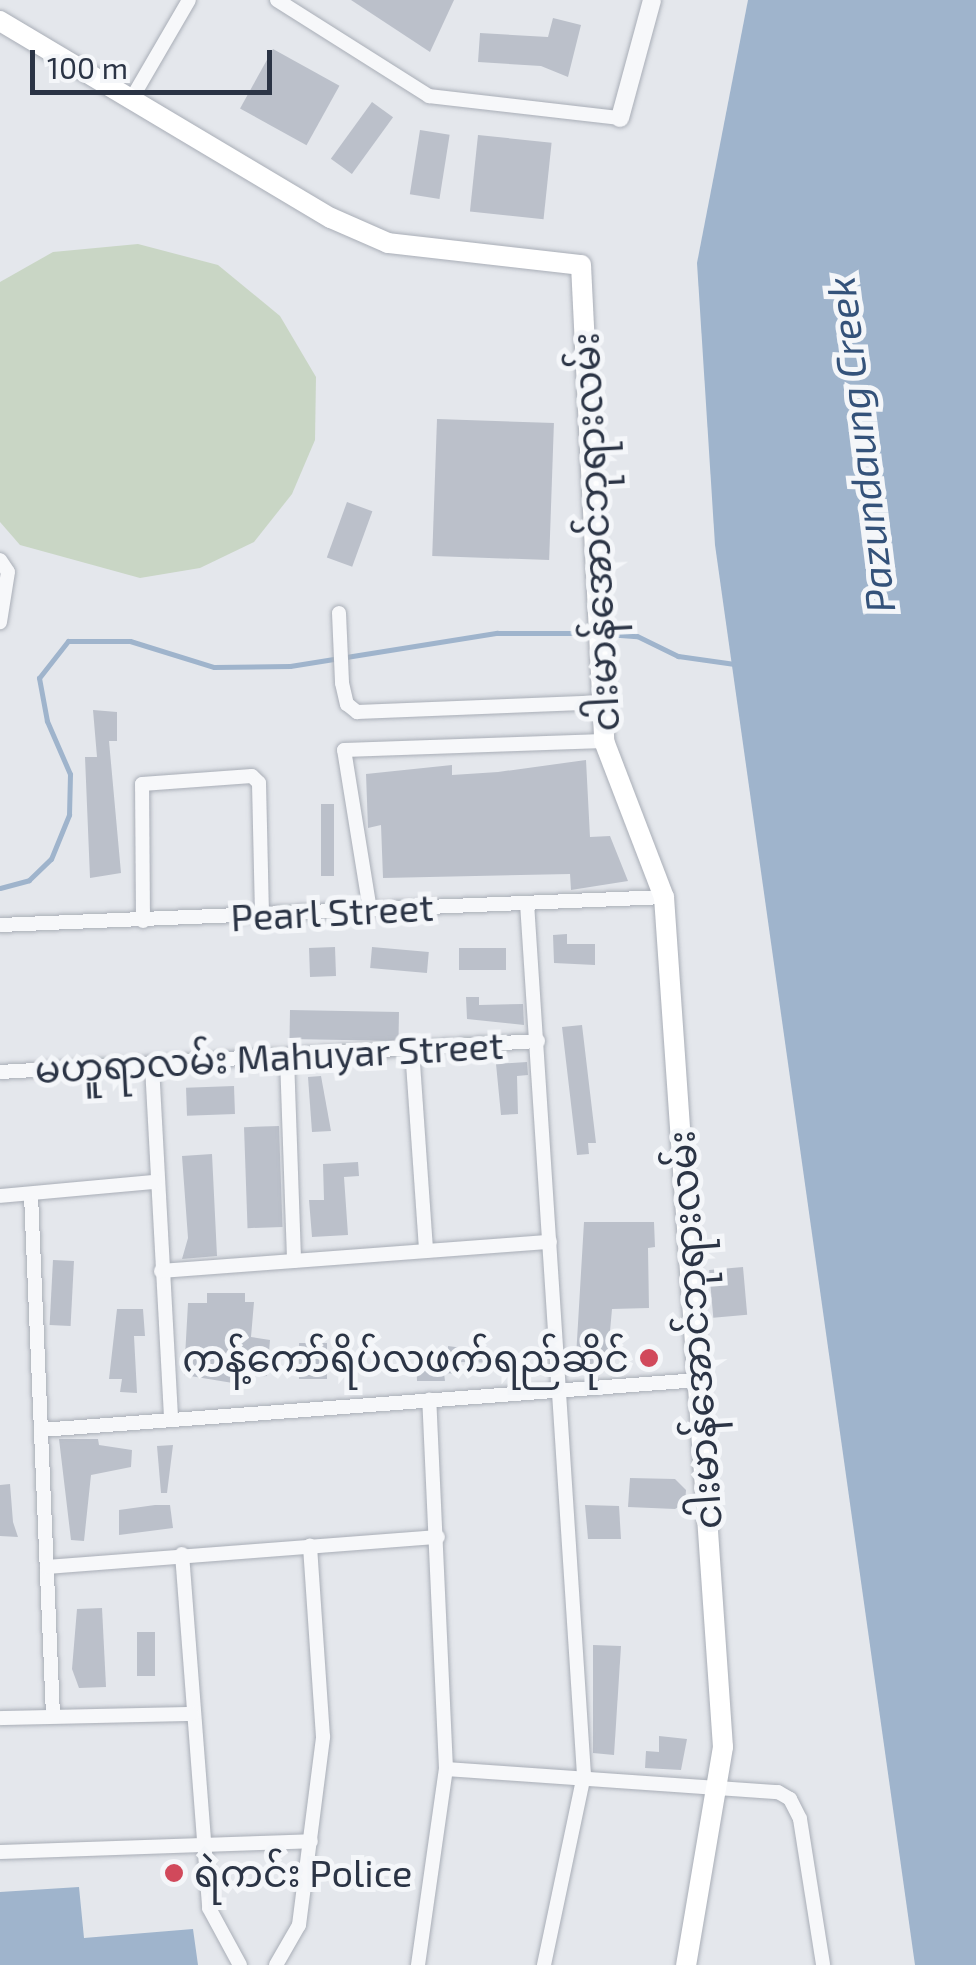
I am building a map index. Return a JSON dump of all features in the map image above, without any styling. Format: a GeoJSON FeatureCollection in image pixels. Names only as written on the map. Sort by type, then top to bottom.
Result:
{"type":"FeatureCollection","features":[{"type":"Feature","properties":{"kind":"main road","name":"ငါးမာန်အောင်ဘုရားလမ်း"},"geometry":{"type":"LineString","coordinates":[[0,21],[331,218],[388,243],[581,264],[604,741],[664,897],[698,1380],[720,1788],[686,1965]]}},
{"type":"Feature","properties":{"kind":"street"},"geometry":{"type":"LineString","coordinates":[[132,98],[189,0]]}},
{"type":"Feature","properties":{"kind":"street"},"geometry":{"type":"LineString","coordinates":[[277,0],[429,96],[620,118],[652,0]]}},
{"type":"Feature","properties":{"kind":"street"},"geometry":{"type":"LineString","coordinates":[[0,560],[8,572],[0,622]]}},
{"type":"Feature","properties":{"kind":"street"},"geometry":{"type":"LineString","coordinates":[[340,613],[340,667],[347,704],[377,716],[601,702]]}},
{"type":"Feature","properties":{"kind":"street"},"geometry":{"type":"LineString","coordinates":[[370,910],[344,750],[604,741]]}},
{"type":"Feature","properties":{"kind":"street"},"geometry":{"type":"LineString","coordinates":[[143,920],[142,784],[252,776],[259,783],[262,915]]}},
{"type":"Feature","properties":{"kind":"street","name":"Pearl Street"},"geometry":{"type":"LineString","coordinates":[[0,924],[664,897]]}},
{"type":"Feature","properties":{"kind":"street"},"geometry":{"type":"LineString","coordinates":[[527,903],[584,1776],[544,1965]]}},
{"type":"Feature","properties":{"kind":"street","name":"မဟူရာလမ်း Mahuyar Street"},"geometry":{"type":"LineString","coordinates":[[0,1072],[538,1041]]}},
{"type":"Feature","properties":{"kind":"street"},"geometry":{"type":"LineString","coordinates":[[412,1049],[426,1251]]}},
{"type":"Feature","properties":{"kind":"street"},"geometry":{"type":"LineString","coordinates":[[287,1058],[294,1261]]}},
{"type":"Feature","properties":{"kind":"street"},"geometry":{"type":"LineString","coordinates":[[152,1066],[154,1182],[171,1418]]}},
{"type":"Feature","properties":{"kind":"street"},"geometry":{"type":"LineString","coordinates":[[0,1196],[154,1182]]}},
{"type":"Feature","properties":{"kind":"street"},"geometry":{"type":"LineString","coordinates":[[31,1195],[53,1716]]}},
{"type":"Feature","properties":{"kind":"street"},"geometry":{"type":"LineString","coordinates":[[160,1271],[550,1242]]}},
{"type":"Feature","properties":{"kind":"street"},"geometry":{"type":"LineString","coordinates":[[41,1430],[698,1380]]}},
{"type":"Feature","properties":{"kind":"street"},"geometry":{"type":"LineString","coordinates":[[418,1965],[446,1769],[429,1399]]}},
{"type":"Feature","properties":{"kind":"street"},"geometry":{"type":"LineString","coordinates":[[47,1567],[438,1537]]}},
{"type":"Feature","properties":{"kind":"street"},"geometry":{"type":"LineString","coordinates":[[276,1965],[299,1925],[323,1737],[310,1546]]}},
{"type":"Feature","properties":{"kind":"street"},"geometry":{"type":"LineString","coordinates":[[182,1554],[209,1908],[240,1965]]}},
{"type":"Feature","properties":{"kind":"street"},"geometry":{"type":"LineString","coordinates":[[0,1718],[192,1714]]}},
{"type":"Feature","properties":{"kind":"street"},"geometry":{"type":"LineString","coordinates":[[446,1769],[584,1776],[720,1788],[790,1799],[800,1819],[823,1965]]}},
{"type":"Feature","properties":{"kind":"street"},"geometry":{"type":"LineString","coordinates":[[0,1852],[201,1841],[311,1841]]}},
{"type":"Feature","properties":{"kind":"green space"},"geometry":{"type":"Polygon","coordinates":[[[138,244],[218,265],[280,316],[316,377],[315,440],[292,494],[254,542],[200,568],[140,578],[20,545],[0,522],[0,282],[53,252],[138,244]]]}},
{"type":"Feature","properties":{"kind":"water","name":"Pazundaung Creek"},"geometry":{"type":"Polygon","coordinates":[[[748,0],[976,0],[976,1965],[915,1965],[715,545],[697,263],[748,0]]]}},
{"type":"Feature","properties":{"kind":"water"},"geometry":{"type":"Polygon","coordinates":[[[79,1887],[84,1938],[193,1929],[198,1965],[0,1965],[0,1892],[79,1887]]]}},
{"type":"Feature","properties":{"kind":"building"},"geometry":{"type":"Polygon","coordinates":[[[351,0],[454,0],[430,52],[351,0]]]}},
{"type":"Feature","properties":{"kind":"building"},"geometry":{"type":"Polygon","coordinates":[[[553,18],[581,25],[568,77],[541,66],[478,62],[480,33],[548,37],[553,18]]]}},
{"type":"Feature","properties":{"kind":"building"},"geometry":{"type":"Polygon","coordinates":[[[273,49],[339,86],[307,145],[240,108],[273,49]]]}},
{"type":"Feature","properties":{"kind":"building"},"geometry":{"type":"Polygon","coordinates":[[[372,102],[393,117],[352,174],[331,159],[372,102]]]}},
{"type":"Feature","properties":{"kind":"building"},"geometry":{"type":"Polygon","coordinates":[[[420,130],[450,135],[439,199],[410,194],[420,130]]]}},
{"type":"Feature","properties":{"kind":"building"},"geometry":{"type":"Polygon","coordinates":[[[478,135],[552,143],[544,219],[470,212],[478,135]]]}},
{"type":"Feature","properties":{"kind":"building"},"geometry":{"type":"Polygon","coordinates":[[[437,419],[554,423],[549,560],[432,556],[437,419]]]}},
{"type":"Feature","properties":{"kind":"building"},"geometry":{"type":"Polygon","coordinates":[[[347,502],[372,511],[352,567],[327,557],[347,502]]]}},
{"type":"Feature","properties":{"kind":"building"},"geometry":{"type":"Polygon","coordinates":[[[93,710],[117,712],[117,741],[109,741],[121,873],[90,878],[85,757],[97,757],[93,710]]]}},
{"type":"Feature","properties":{"kind":"building"},"geometry":{"type":"Polygon","coordinates":[[[586,760],[590,837],[610,836],[628,881],[571,890],[570,874],[383,878],[381,825],[368,828],[366,774],[452,765],[452,775],[586,760]]]}},
{"type":"Feature","properties":{"kind":"building"},"geometry":{"type":"Polygon","coordinates":[[[321,804],[334,804],[334,876],[321,876],[321,804]]]}},
{"type":"Feature","properties":{"kind":"building"},"geometry":{"type":"Polygon","coordinates":[[[567,934],[567,944],[595,944],[595,965],[554,963],[553,935],[567,934]]]}},
{"type":"Feature","properties":{"kind":"building"},"geometry":{"type":"Polygon","coordinates":[[[335,947],[336,976],[310,977],[309,948],[335,947]]]}},
{"type":"Feature","properties":{"kind":"building"},"geometry":{"type":"Polygon","coordinates":[[[372,947],[429,952],[427,973],[370,968],[372,947]]]}},
{"type":"Feature","properties":{"kind":"building"},"geometry":{"type":"Polygon","coordinates":[[[459,948],[506,948],[506,970],[459,970],[459,948]]]}},
{"type":"Feature","properties":{"kind":"building"},"geometry":{"type":"Polygon","coordinates":[[[466,997],[479,997],[479,1005],[523,1004],[524,1025],[467,1019],[466,997]]]}},
{"type":"Feature","properties":{"kind":"building"},"geometry":{"type":"Polygon","coordinates":[[[290,1010],[399,1012],[398,1041],[289,1039],[290,1010]]]}},
{"type":"Feature","properties":{"kind":"building"},"geometry":{"type":"Polygon","coordinates":[[[582,1025],[596,1143],[588,1143],[589,1154],[577,1155],[562,1027],[582,1025]]]}},
{"type":"Feature","properties":{"kind":"building"},"geometry":{"type":"Polygon","coordinates":[[[527,1062],[528,1075],[517,1076],[518,1114],[501,1115],[496,1064],[527,1062]]]}},
{"type":"Feature","properties":{"kind":"building"},"geometry":{"type":"Polygon","coordinates":[[[321,1076],[331,1131],[312,1132],[308,1077],[321,1076]]]}},
{"type":"Feature","properties":{"kind":"building"},"geometry":{"type":"Polygon","coordinates":[[[234,1086],[235,1114],[187,1116],[186,1088],[234,1086]]]}},
{"type":"Feature","properties":{"kind":"building"},"geometry":{"type":"Polygon","coordinates":[[[279,1126],[283,1227],[248,1228],[244,1127],[279,1126]]]}},
{"type":"Feature","properties":{"kind":"building"},"geometry":{"type":"Polygon","coordinates":[[[212,1154],[217,1256],[182,1259],[188,1238],[182,1156],[212,1154]]]}},
{"type":"Feature","properties":{"kind":"building"},"geometry":{"type":"Polygon","coordinates":[[[358,1162],[359,1176],[344,1177],[348,1235],[312,1237],[309,1200],[324,1200],[323,1164],[358,1162]]]}},
{"type":"Feature","properties":{"kind":"building"},"geometry":{"type":"Polygon","coordinates":[[[584,1222],[654,1222],[655,1247],[648,1248],[649,1308],[612,1309],[607,1365],[599,1374],[575,1374],[584,1222]]]}},
{"type":"Feature","properties":{"kind":"building"},"geometry":{"type":"Polygon","coordinates":[[[53,1260],[74,1261],[71,1326],[50,1325],[53,1260]]]}},
{"type":"Feature","properties":{"kind":"building"},"geometry":{"type":"Polygon","coordinates":[[[743,1267],[747,1315],[713,1318],[709,1270],[743,1267]]]}},
{"type":"Feature","properties":{"kind":"building"},"geometry":{"type":"Polygon","coordinates":[[[207,1293],[245,1293],[245,1302],[254,1302],[251,1337],[270,1340],[267,1376],[239,1378],[239,1384],[184,1375],[188,1303],[207,1303],[207,1293]]]}},
{"type":"Feature","properties":{"kind":"building"},"geometry":{"type":"Polygon","coordinates":[[[117,1309],[143,1309],[145,1336],[134,1336],[137,1393],[120,1392],[122,1379],[109,1379],[117,1309]]]}},
{"type":"Feature","properties":{"kind":"building"},"geometry":{"type":"Polygon","coordinates":[[[299,1343],[327,1343],[327,1379],[299,1379],[299,1343]]]}},
{"type":"Feature","properties":{"kind":"building"},"geometry":{"type":"Polygon","coordinates":[[[448,1346],[506,1354],[505,1363],[458,1362],[458,1374],[444,1373],[445,1381],[417,1381],[416,1357],[448,1356],[448,1346]]]}},
{"type":"Feature","properties":{"kind":"building"},"geometry":{"type":"Polygon","coordinates":[[[59,1439],[98,1439],[99,1445],[132,1450],[131,1467],[91,1475],[84,1541],[71,1540],[59,1439]]]}},
{"type":"Feature","properties":{"kind":"building"},"geometry":{"type":"Polygon","coordinates":[[[173,1445],[167,1493],[161,1493],[157,1446],[173,1445]]]}},
{"type":"Feature","properties":{"kind":"building"},"geometry":{"type":"Polygon","coordinates":[[[630,1478],[675,1479],[686,1490],[685,1503],[675,1509],[628,1507],[630,1478]]]}},
{"type":"Feature","properties":{"kind":"building"},"geometry":{"type":"Polygon","coordinates":[[[10,1484],[18,1537],[0,1536],[0,1485],[10,1484]]]}},
{"type":"Feature","properties":{"kind":"building"},"geometry":{"type":"Polygon","coordinates":[[[170,1505],[173,1528],[119,1535],[119,1510],[170,1505]]]}},
{"type":"Feature","properties":{"kind":"building"},"geometry":{"type":"Polygon","coordinates":[[[585,1505],[619,1506],[621,1539],[588,1539],[585,1505]]]}},
{"type":"Feature","properties":{"kind":"building"},"geometry":{"type":"Polygon","coordinates":[[[102,1608],[106,1687],[79,1688],[72,1669],[77,1609],[102,1608]]]}},
{"type":"Feature","properties":{"kind":"building"},"geometry":{"type":"Polygon","coordinates":[[[137,1632],[155,1632],[155,1676],[137,1676],[137,1632]]]}},
{"type":"Feature","properties":{"kind":"building"},"geometry":{"type":"Polygon","coordinates":[[[593,1645],[621,1646],[614,1755],[593,1753],[593,1645]]]}},
{"type":"Feature","properties":{"kind":"building"},"geometry":{"type":"Polygon","coordinates":[[[659,1736],[687,1739],[681,1770],[645,1768],[646,1751],[659,1752],[659,1736]]]}},
{"type":"Feature","properties":{"kind":"waterway"},"geometry":{"type":"LineString","coordinates":[[0,888],[29,880],[51,859],[69,815],[70,774],[47,721],[39,678],[68,641],[130,641],[214,667],[290,666],[497,633],[595,633]]}},
{"type":"Feature","properties":{"kind":"waterway"},"geometry":{"type":"LineString","coordinates":[[606,634],[637,636],[678,656],[734,664]]}},
{"type":"Feature","properties":{"kind":"place","name":"ကန့်ကော်ရိပ်လဖက်ရည်ဆိုင်"},"geometry":{"type":"Point","coordinates":[649,1358]}},
{"type":"Feature","properties":{"kind":"place","name":"ရဲကင်း Police"},"geometry":{"type":"Point","coordinates":[174,1873]}}]}
